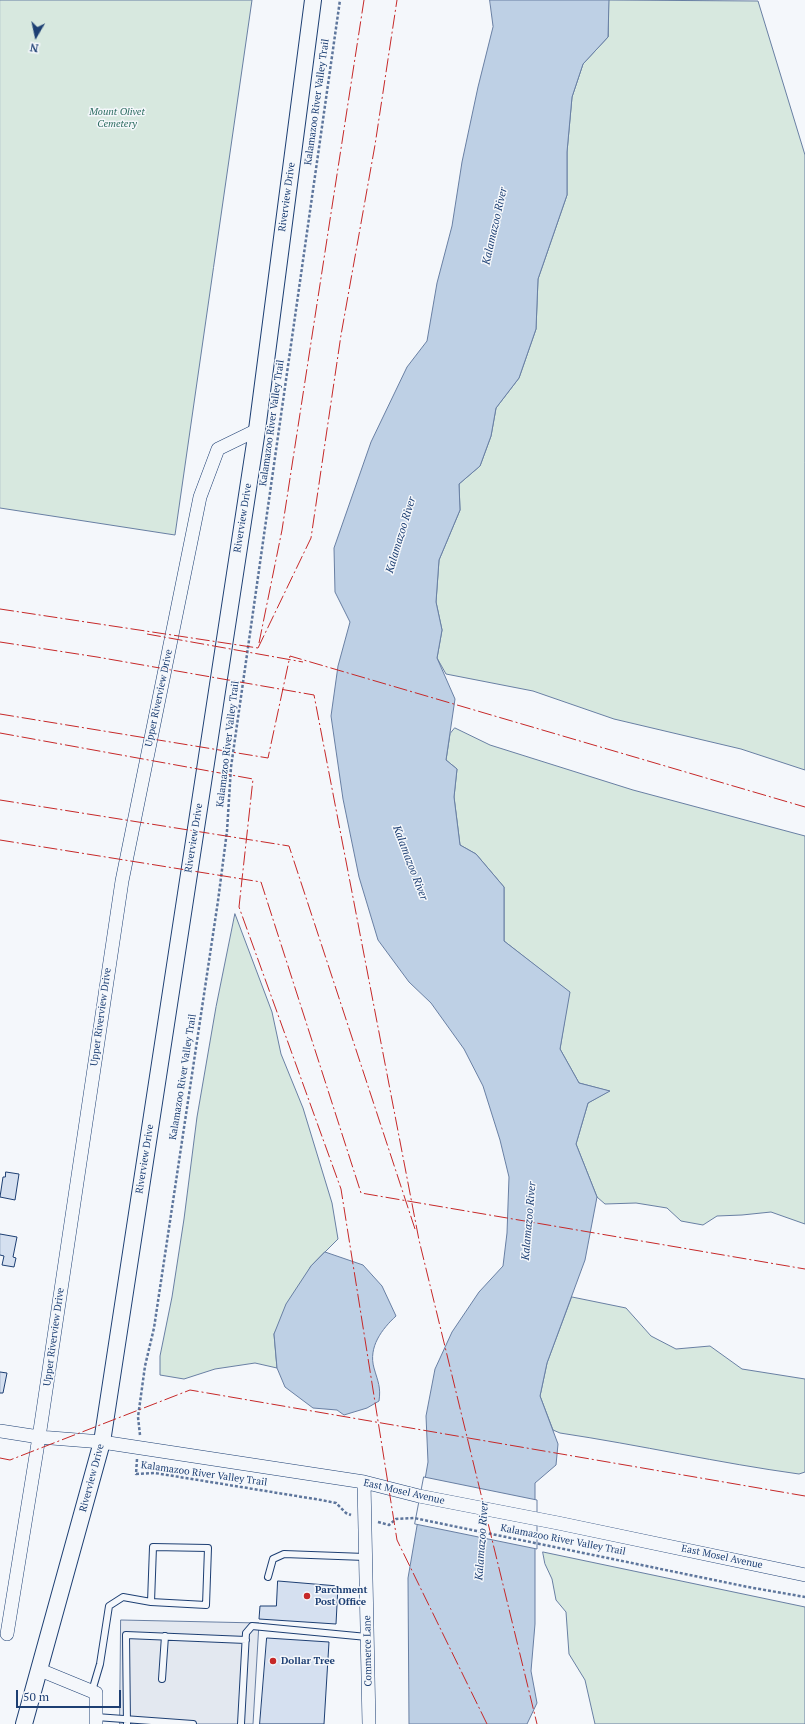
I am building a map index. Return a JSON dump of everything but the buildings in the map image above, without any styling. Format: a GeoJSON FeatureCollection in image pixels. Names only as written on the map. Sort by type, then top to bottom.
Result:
{"type":"FeatureCollection","features":[{"type":"Feature","properties":{"kind":"street","name":"Riverview Drive"},"geometry":{"type":"LineString","coordinates":[[24,1724],[102,1442],[257,430],[313,0]]}},
{"type":"Feature","properties":{"kind":"street","name":"Upper Riverview Drive"},"geometry":{"type":"LineString","coordinates":[[8,1634],[122,881],[197,512],[218,449],[257,430]]}},
{"type":"Feature","properties":{"kind":"street","name":"East Mosel Avenue"},"geometry":{"type":"LineString","coordinates":[[0,1431],[39,1437],[102,1442],[364,1482],[419,1496],[558,1523],[805,1575]]}},
{"type":"Feature","properties":{"kind":"street","name":"Commerce Lane"},"geometry":{"type":"LineString","coordinates":[[364,1482],[369,1724]]}},
{"type":"Feature","properties":{"kind":"street"},"geometry":{"type":"LineString","coordinates":[[40,1670],[96,1692],[96,1720]]}},
{"type":"Feature","properties":{"kind":"lane"},"geometry":{"type":"LineString","coordinates":[[92,1691],[100,1664],[109,1606],[123,1597],[151,1602],[206,1605],[208,1548],[153,1547],[151,1602]]}},
{"type":"Feature","properties":{"kind":"lane"},"geometry":{"type":"LineString","coordinates":[[268,1577],[273,1559],[284,1554],[365,1557]]}},
{"type":"Feature","properties":{"kind":"lane"},"geometry":{"type":"LineString","coordinates":[[241,1724],[246,1633],[252,1626],[367,1637]]}},
{"type":"Feature","properties":{"kind":"lane"},"geometry":{"type":"LineString","coordinates":[[127,1722],[126,1635],[246,1640]]}},
{"type":"Feature","properties":{"kind":"lane"},"geometry":{"type":"LineString","coordinates":[[162,1679],[165,1636]]}},
{"type":"Feature","properties":{"kind":"lane"},"geometry":{"type":"LineString","coordinates":[[96,1720],[193,1724]]}},
{"type":"Feature","properties":{"kind":"path","name":"Kalamazoo River Valley Trail"},"geometry":{"type":"LineString","coordinates":[[340,0],[231,767],[226,838],[218,902],[154,1328],[147,1357],[138,1417],[141,1430],[136,1474],[156,1473],[321,1500],[336,1503],[346,1513],[389,1525],[396,1520],[414,1518],[748,1587],[805,1597]]}},
{"type":"Feature","properties":{"kind":"green space","name":"Mount Olivet Cemetery"},"geometry":{"type":"Polygon","coordinates":[[[0,0],[252,0],[175,535],[0,508],[0,0]]]}},
{"type":"Feature","properties":{"kind":"green space"},"geometry":{"type":"Polygon","coordinates":[[[609,0],[758,1],[805,155],[805,770],[741,749],[614,719],[533,691],[446,674],[437,658],[442,630],[436,602],[439,560],[460,510],[459,484],[480,466],[491,436],[496,408],[519,378],[536,329],[538,279],[567,195],[567,152],[572,97],[583,64],[608,37],[609,0]]]}},
{"type":"Feature","properties":{"kind":"green space"},"geometry":{"type":"Polygon","coordinates":[[[455,728],[490,745],[633,790],[805,836],[805,1224],[771,1212],[717,1216],[703,1225],[681,1221],[667,1208],[636,1203],[605,1204],[597,1197],[576,1144],[588,1103],[609,1091],[579,1083],[560,1049],[569,992],[504,941],[504,887],[476,854],[460,845],[454,797],[457,769],[446,760],[450,734],[455,728]]]}},
{"type":"Feature","properties":{"kind":"green space"},"geometry":{"type":"Polygon","coordinates":[[[235,914],[272,1012],[281,1054],[303,1108],[332,1203],[338,1239],[311,1266],[274,1334],[277,1368],[255,1363],[215,1369],[184,1379],[160,1375],[160,1356],[172,1297],[197,1117],[216,1007],[235,914]]]}},
{"type":"Feature","properties":{"kind":"green space"},"geometry":{"type":"Polygon","coordinates":[[[572,1297],[626,1308],[651,1336],[676,1349],[710,1346],[742,1369],[805,1379],[805,1472],[799,1474],[739,1465],[560,1433],[553,1430],[540,1396],[547,1363],[572,1297]]]}},
{"type":"Feature","properties":{"kind":"green space"},"geometry":{"type":"Polygon","coordinates":[[[543,1552],[805,1607],[805,1724],[595,1724],[585,1680],[569,1654],[566,1612],[556,1600],[552,1579],[545,1564],[543,1552]]]}},
{"type":"Feature","properties":{"kind":"shaded area"},"geometry":{"type":"Polygon","coordinates":[[[121,1620],[259,1623],[253,1724],[120,1724],[121,1620]]]}},
{"type":"Feature","properties":{"kind":"water","name":"Kalamazoo River"},"geometry":{"type":"Polygon","coordinates":[[[490,0],[609,0],[608,37],[583,64],[572,97],[567,152],[567,195],[538,279],[536,329],[519,378],[496,408],[491,436],[480,466],[459,484],[460,510],[439,560],[436,602],[442,630],[437,658],[455,699],[446,760],[457,769],[454,797],[460,845],[476,854],[504,887],[504,941],[570,992],[560,1049],[579,1083],[610,1091],[588,1103],[576,1144],[597,1197],[585,1260],[547,1363],[540,1396],[558,1444],[556,1465],[535,1483],[535,1624],[531,1671],[537,1703],[527,1724],[409,1724],[408,1578],[428,1462],[426,1416],[435,1369],[452,1332],[479,1292],[503,1266],[507,1233],[509,1177],[500,1140],[483,1086],[464,1049],[431,1003],[409,982],[378,940],[359,877],[343,799],[331,716],[338,666],[350,622],[335,592],[334,548],[371,442],[407,367],[427,341],[437,283],[452,226],[462,162],[493,27],[490,0]]]}},
{"type":"Feature","properties":{"kind":"water"},"geometry":{"type":"Polygon","coordinates":[[[325,1252],[363,1265],[382,1286],[396,1316],[381,1333],[373,1353],[374,1368],[380,1396],[379,1401],[367,1408],[344,1415],[337,1410],[313,1408],[285,1387],[277,1368],[274,1334],[286,1304],[311,1266],[325,1252]]]}},
{"type":"Feature","properties":{"kind":"pier"},"geometry":{"type":"Polygon","coordinates":[[[424,1477],[537,1500],[537,1549],[415,1524],[424,1477]]]}},
{"type":"Feature","properties":{"kind":"power"},"geometry":{"type":"LineString","coordinates":[[259,643],[282,530],[364,0]]}},
{"type":"Feature","properties":{"kind":"power"},"geometry":{"type":"LineString","coordinates":[[258,648],[311,538],[341,335],[375,145],[397,0]]}},
{"type":"Feature","properties":{"kind":"power"},"geometry":{"type":"LineString","coordinates":[[0,609],[258,648]]}},
{"type":"Feature","properties":{"kind":"power"},"geometry":{"type":"LineString","coordinates":[[147,634],[303,662]]}},
{"type":"Feature","properties":{"kind":"power"},"geometry":{"type":"LineString","coordinates":[[0,642],[97,657],[314,695],[419,1240],[537,1724]]}},
{"type":"Feature","properties":{"kind":"power"},"geometry":{"type":"LineString","coordinates":[[0,714],[268,758],[290,656],[805,807]]}},
{"type":"Feature","properties":{"kind":"power"},"geometry":{"type":"LineString","coordinates":[[0,733],[253,779],[239,907],[341,1189],[397,1540],[487,1724]]}},
{"type":"Feature","properties":{"kind":"power"},"geometry":{"type":"LineString","coordinates":[[0,800],[289,846],[415,1229]]}},
{"type":"Feature","properties":{"kind":"power"},"geometry":{"type":"LineString","coordinates":[[0,840],[261,882],[361,1193],[805,1269]]}},
{"type":"Feature","properties":{"kind":"power"},"geometry":{"type":"LineString","coordinates":[[0,1458],[10,1460],[190,1390],[805,1496]]}},
{"type":"Feature","properties":{"kind":"place","name":"Parchment Post Office"},"geometry":{"type":"Point","coordinates":[307,1596]}},
{"type":"Feature","properties":{"kind":"place","name":"Dollar Tree"},"geometry":{"type":"Point","coordinates":[273,1661]}}]}
